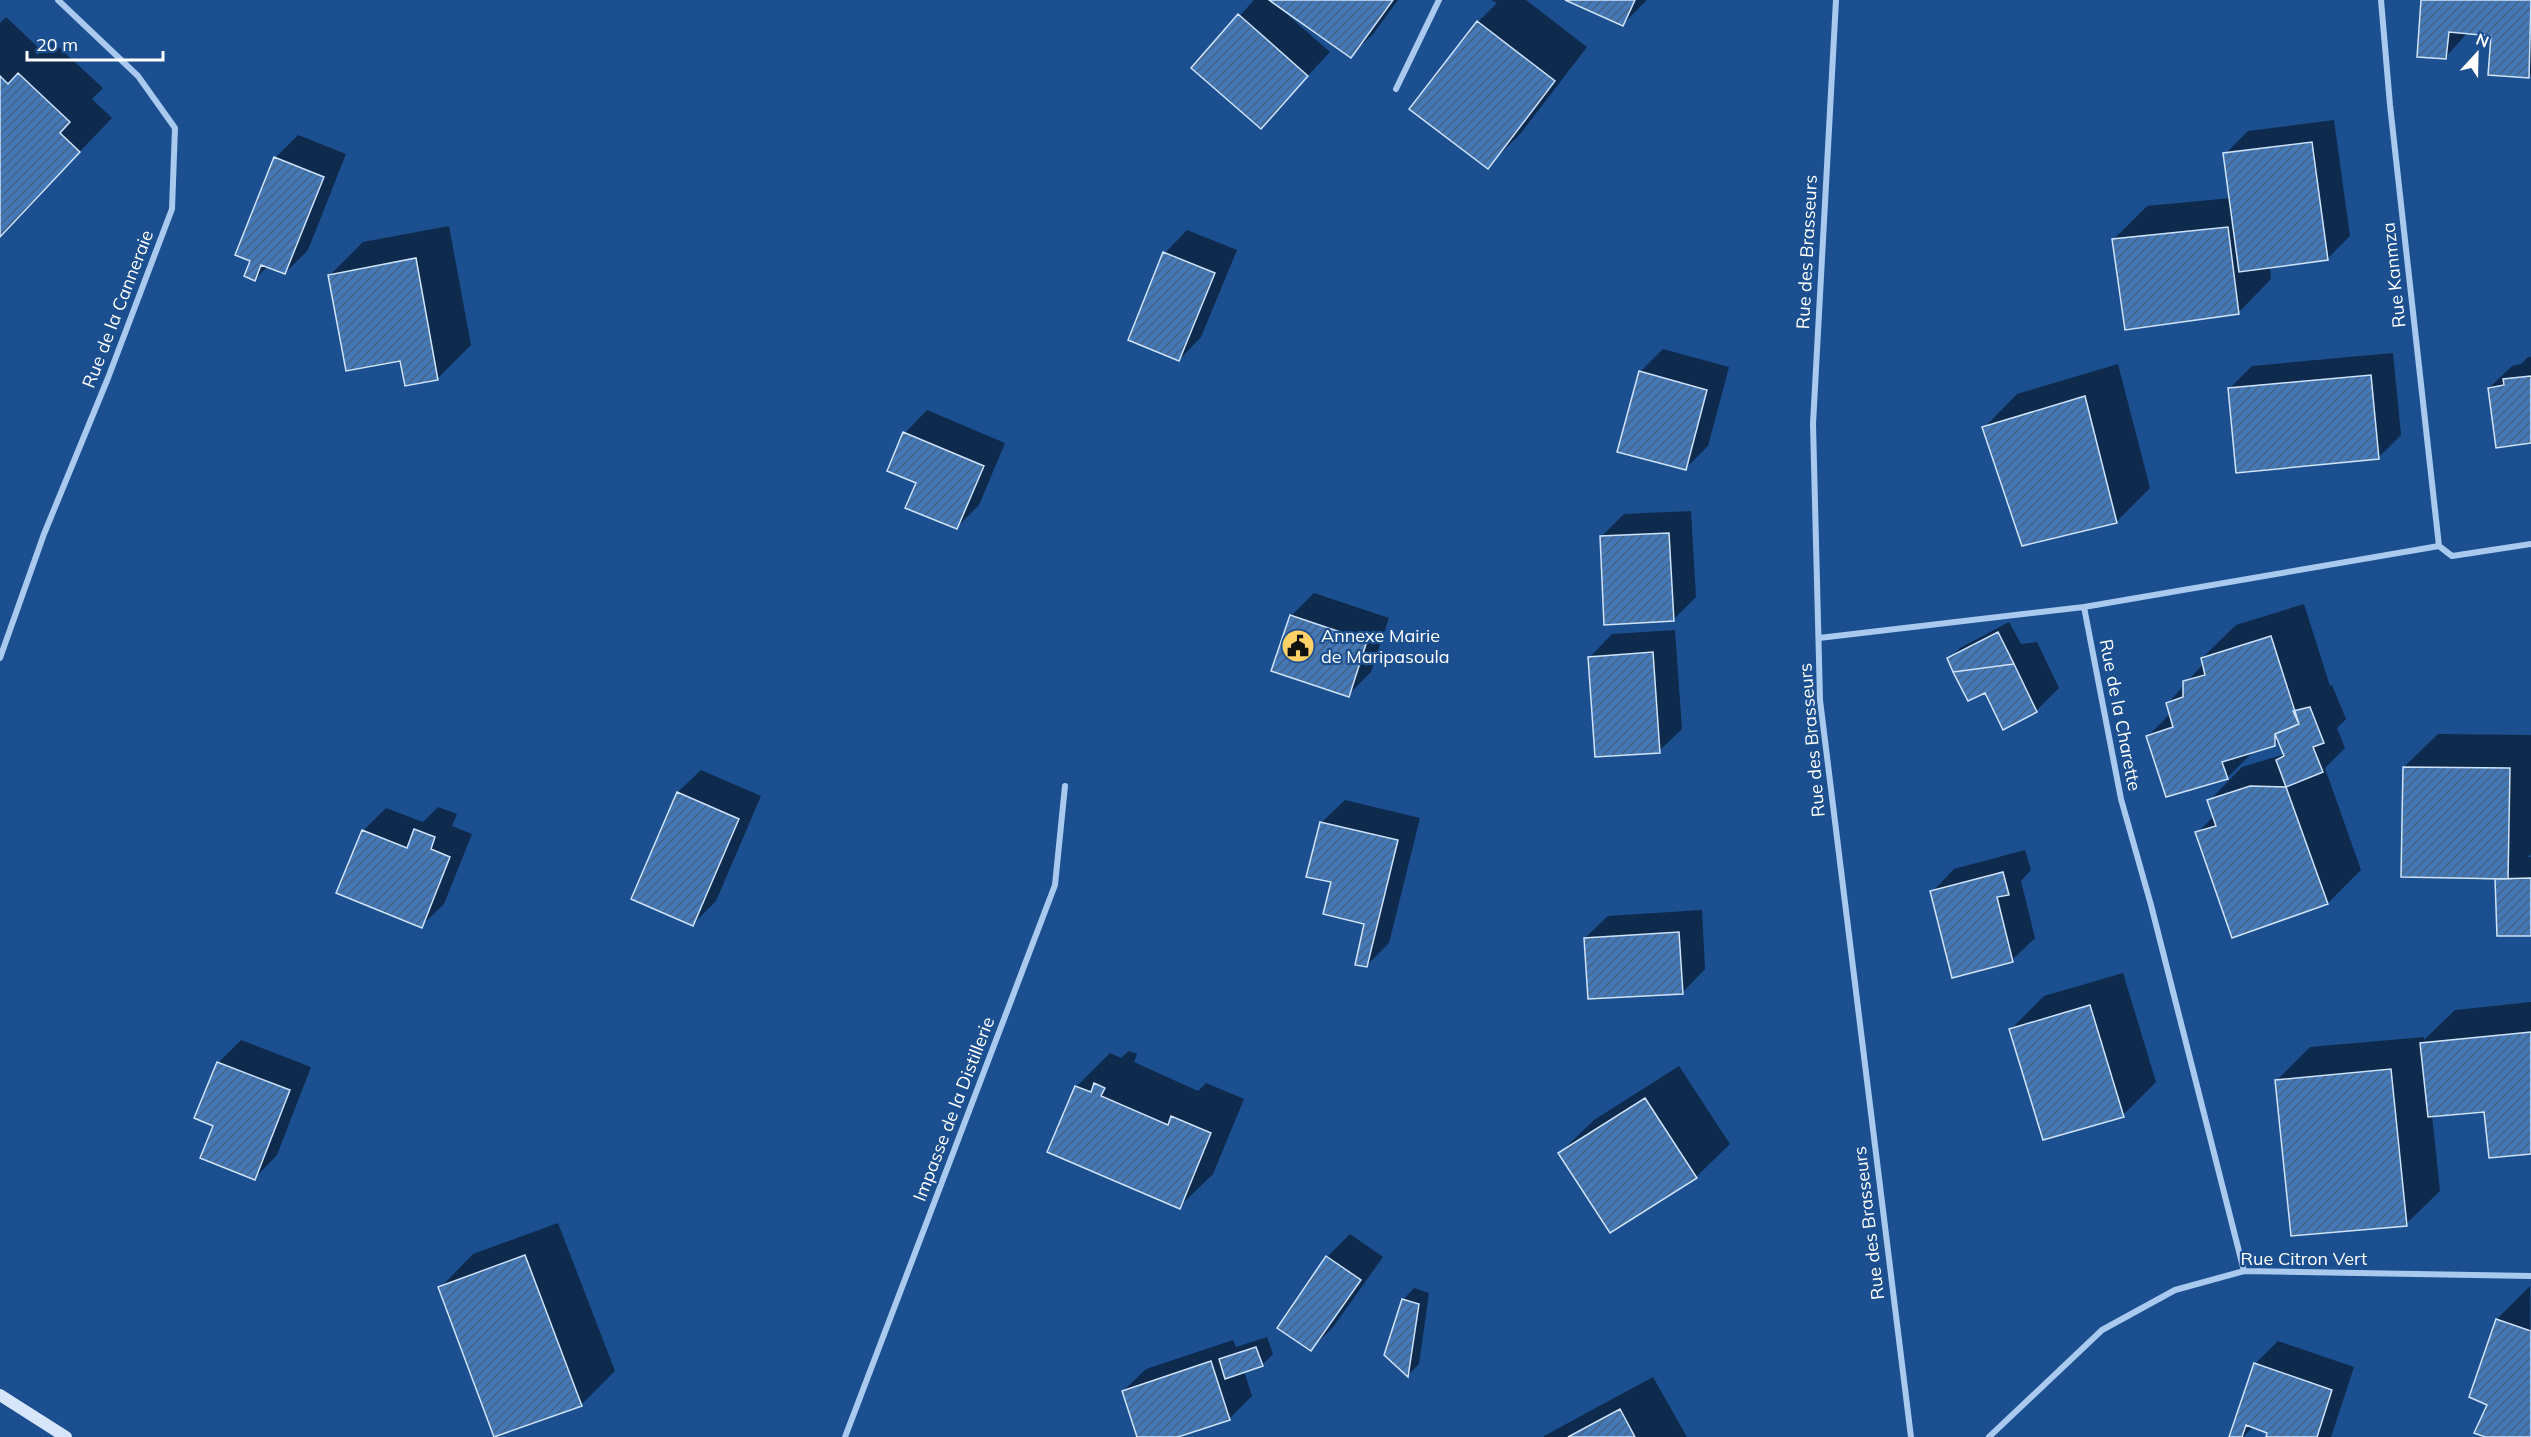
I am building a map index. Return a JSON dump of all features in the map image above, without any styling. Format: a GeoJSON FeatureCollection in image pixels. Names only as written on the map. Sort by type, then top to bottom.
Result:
{"type":"FeatureCollection","features":[{"type":"Feature","properties":{"kind":"street","name":"Rue de la Canneraie"},"geometry":{"type":"LineString","coordinates":[[0,658],[44,534],[108,378],[172,209],[175,128],[138,76],[58,0]]}},
{"type":"Feature","properties":{"kind":"street"},"geometry":{"type":"LineString","coordinates":[[1396,89],[1439,0]]}},
{"type":"Feature","properties":{"kind":"street","name":"Rue des Brasseurs"},"geometry":{"type":"LineString","coordinates":[[1836,0],[1813,424],[1822,712],[1911,1437]]}},
{"type":"Feature","properties":{"kind":"street","name":"Rue Kanmza"},"geometry":{"type":"LineString","coordinates":[[2381,0],[2391,117],[2439,546]]}},
{"type":"Feature","properties":{"kind":"street"},"geometry":{"type":"LineString","coordinates":[[1819,638],[2084,607],[2439,546],[2452,556],[2531,544]]}},
{"type":"Feature","properties":{"kind":"street","name":"Rue de la Charette"},"geometry":{"type":"LineString","coordinates":[[2084,607],[2121,799],[2154,917],[2244,1271]]}},
{"type":"Feature","properties":{"kind":"street","name":"Impasse de la Distillerie"},"geometry":{"type":"LineString","coordinates":[[845,1437],[1055,885],[1065,786]]}},
{"type":"Feature","properties":{"kind":"street","name":"Rue Citron Vert"},"geometry":{"type":"LineString","coordinates":[[1989,1437],[2102,1330],[2175,1290],[2244,1271],[2531,1276]]}},
{"type":"Feature","properties":{"kind":"street"},"geometry":{"type":"LineString","coordinates":[[0,1395],[66,1437]]}},
{"type":"Feature","properties":{"kind":"building"},"geometry":{"type":"Polygon","coordinates":[[[1269,0],[1393,0],[1351,58],[1269,0]]]}},
{"type":"Feature","properties":{"kind":"building"},"geometry":{"type":"Polygon","coordinates":[[[1565,0],[1635,0],[1623,26],[1565,0]]]}},
{"type":"Feature","properties":{"kind":"building"},"geometry":{"type":"Polygon","coordinates":[[[2421,0],[2531,0],[2529,78],[2488,75],[2491,36],[2449,32],[2446,59],[2417,57],[2421,0]]]}},
{"type":"Feature","properties":{"kind":"building"},"geometry":{"type":"Polygon","coordinates":[[[1238,14],[1308,76],[1261,129],[1191,68],[1238,14]]]}},
{"type":"Feature","properties":{"kind":"building"},"geometry":{"type":"Polygon","coordinates":[[[1477,21],[1555,81],[1488,169],[1409,109],[1477,21]]]}},
{"type":"Feature","properties":{"kind":"building"},"geometry":{"type":"Polygon","coordinates":[[[18,73],[70,122],[60,133],[80,152],[0,237],[0,76],[8,84],[18,73]]]}},
{"type":"Feature","properties":{"kind":"building"},"geometry":{"type":"Polygon","coordinates":[[[2312,142],[2328,260],[2239,272],[2223,153],[2312,142]]]}},
{"type":"Feature","properties":{"kind":"building"},"geometry":{"type":"Polygon","coordinates":[[[274,157],[324,177],[285,274],[261,265],[255,281],[244,276],[250,261],[235,255],[274,157]]]}},
{"type":"Feature","properties":{"kind":"building"},"geometry":{"type":"Polygon","coordinates":[[[2228,227],[2239,314],[2125,330],[2112,239],[2228,227]]]}},
{"type":"Feature","properties":{"kind":"building"},"geometry":{"type":"Polygon","coordinates":[[[1163,252],[1215,273],[1179,361],[1128,340],[1163,252]]]}},
{"type":"Feature","properties":{"kind":"building"},"geometry":{"type":"Polygon","coordinates":[[[416,258],[438,380],[405,386],[400,361],[346,371],[328,275],[416,258]]]}},
{"type":"Feature","properties":{"kind":"building"},"geometry":{"type":"Polygon","coordinates":[[[1639,371],[1707,390],[1686,470],[1617,452],[1639,371]]]}},
{"type":"Feature","properties":{"kind":"building"},"geometry":{"type":"Polygon","coordinates":[[[2371,375],[2379,459],[2236,473],[2228,388],[2371,375]]]}},
{"type":"Feature","properties":{"kind":"building"},"geometry":{"type":"Polygon","coordinates":[[[2531,376],[2531,443],[2496,448],[2488,388],[2504,385],[2503,379],[2531,376]]]}},
{"type":"Feature","properties":{"kind":"building"},"geometry":{"type":"Polygon","coordinates":[[[2085,396],[2117,523],[2022,546],[1982,427],[2085,396]]]}},
{"type":"Feature","properties":{"kind":"building"},"geometry":{"type":"Polygon","coordinates":[[[903,432],[984,466],[957,529],[905,508],[916,483],[887,471],[903,432]]]}},
{"type":"Feature","properties":{"kind":"building"},"geometry":{"type":"Polygon","coordinates":[[[1669,533],[1674,621],[1604,625],[1600,536],[1669,533]]]}},
{"type":"Feature","properties":{"kind":"building"},"geometry":{"type":"Polygon","coordinates":[[[1290,615],[1367,641],[1349,697],[1271,671],[1290,615]]]}},
{"type":"Feature","properties":{"kind":"building"},"geometry":{"type":"Polygon","coordinates":[[[1998,632],[2014,664],[1953,672],[1947,658],[1998,632]]]}},
{"type":"Feature","properties":{"kind":"building"},"geometry":{"type":"Polygon","coordinates":[[[2271,636],[2299,724],[2275,734],[2275,746],[2222,762],[2228,779],[2166,797],[2146,736],[2173,727],[2166,703],[2183,697],[2183,681],[2205,675],[2201,658],[2271,636]]]}},
{"type":"Feature","properties":{"kind":"building"},"geometry":{"type":"Polygon","coordinates":[[[1653,652],[1660,753],[1595,757],[1588,657],[1653,652]]]}},
{"type":"Feature","properties":{"kind":"building"},"geometry":{"type":"Polygon","coordinates":[[[2014,664],[2037,712],[2003,730],[1985,693],[1968,701],[1953,672],[2014,664]]]}},
{"type":"Feature","properties":{"kind":"building"},"geometry":{"type":"Polygon","coordinates":[[[2310,707],[2324,743],[2313,747],[2323,772],[2286,787],[2276,760],[2284,756],[2275,734],[2299,724],[2293,711],[2310,707]]]}},
{"type":"Feature","properties":{"kind":"building"},"geometry":{"type":"Polygon","coordinates":[[[2403,767],[2510,768],[2508,879],[2401,877],[2403,767]]]}},
{"type":"Feature","properties":{"kind":"building"},"geometry":{"type":"Polygon","coordinates":[[[2250,786],[2286,787],[2328,904],[2232,938],[2195,832],[2216,826],[2207,800],[2250,786]]]}},
{"type":"Feature","properties":{"kind":"building"},"geometry":{"type":"Polygon","coordinates":[[[677,792],[739,819],[693,926],[631,899],[677,792]]]}},
{"type":"Feature","properties":{"kind":"building"},"geometry":{"type":"Polygon","coordinates":[[[1320,822],[1398,840],[1367,967],[1355,965],[1364,924],[1323,914],[1331,882],[1306,877],[1320,822]]]}},
{"type":"Feature","properties":{"kind":"building"},"geometry":{"type":"Polygon","coordinates":[[[414,829],[435,837],[431,849],[450,857],[422,928],[336,893],[362,830],[407,848],[414,829]]]}},
{"type":"Feature","properties":{"kind":"building"},"geometry":{"type":"Polygon","coordinates":[[[2003,872],[2009,895],[1997,897],[2013,962],[1952,978],[1930,891],[2003,872]]]}},
{"type":"Feature","properties":{"kind":"building"},"geometry":{"type":"Polygon","coordinates":[[[2531,878],[2531,936],[2497,936],[2495,879],[2531,878]]]}},
{"type":"Feature","properties":{"kind":"building"},"geometry":{"type":"Polygon","coordinates":[[[1679,932],[1683,994],[1588,999],[1584,938],[1679,932]]]}},
{"type":"Feature","properties":{"kind":"building"},"geometry":{"type":"Polygon","coordinates":[[[2090,1005],[2124,1117],[2043,1140],[2009,1029],[2090,1005]]]}},
{"type":"Feature","properties":{"kind":"building"},"geometry":{"type":"Polygon","coordinates":[[[2531,1032],[2531,1154],[2489,1158],[2484,1112],[2428,1117],[2420,1043],[2531,1032]]]}},
{"type":"Feature","properties":{"kind":"building"},"geometry":{"type":"Polygon","coordinates":[[[217,1062],[290,1090],[255,1180],[200,1158],[213,1126],[194,1118],[217,1062]]]}},
{"type":"Feature","properties":{"kind":"building"},"geometry":{"type":"Polygon","coordinates":[[[2391,1069],[2407,1226],[2291,1236],[2275,1080],[2391,1069]]]}},
{"type":"Feature","properties":{"kind":"building"},"geometry":{"type":"Polygon","coordinates":[[[1094,1083],[1105,1088],[1101,1096],[1168,1125],[1171,1116],[1211,1133],[1180,1209],[1047,1152],[1075,1086],[1091,1092],[1094,1083]]]}},
{"type":"Feature","properties":{"kind":"building"},"geometry":{"type":"Polygon","coordinates":[[[1645,1098],[1697,1178],[1610,1233],[1558,1153],[1645,1098]]]}},
{"type":"Feature","properties":{"kind":"building"},"geometry":{"type":"Polygon","coordinates":[[[525,1255],[582,1406],[494,1437],[438,1287],[525,1255]]]}},
{"type":"Feature","properties":{"kind":"building"},"geometry":{"type":"Polygon","coordinates":[[[1326,1256],[1361,1280],[1311,1351],[1277,1328],[1326,1256]]]}},
{"type":"Feature","properties":{"kind":"building"},"geometry":{"type":"Polygon","coordinates":[[[1402,1299],[1419,1304],[1408,1377],[1384,1355],[1402,1299]]]}},
{"type":"Feature","properties":{"kind":"building"},"geometry":{"type":"Polygon","coordinates":[[[2496,1319],[2531,1331],[2531,1437],[2485,1437],[2474,1433],[2487,1405],[2469,1397],[2496,1319]]]}},
{"type":"Feature","properties":{"kind":"building"},"geometry":{"type":"Polygon","coordinates":[[[1256,1347],[1263,1366],[1225,1379],[1219,1359],[1256,1347]]]}},
{"type":"Feature","properties":{"kind":"building"},"geometry":{"type":"Polygon","coordinates":[[[1211,1361],[1230,1420],[1178,1437],[1137,1437],[1122,1391],[1211,1361]]]}},
{"type":"Feature","properties":{"kind":"building"},"geometry":{"type":"Polygon","coordinates":[[[2254,1363],[2332,1390],[2317,1437],[2266,1437],[2267,1433],[2246,1425],[2242,1437],[2229,1437],[2254,1363]]]}},
{"type":"Feature","properties":{"kind":"building"},"geometry":{"type":"Polygon","coordinates":[[[1620,1409],[1635,1437],[1568,1437],[1620,1409]]]}},
{"type":"Feature","properties":{"kind":"place","name":"Annexe Mairie de Maripasoula"},"geometry":{"type":"Point","coordinates":[1298,646]}}]}
